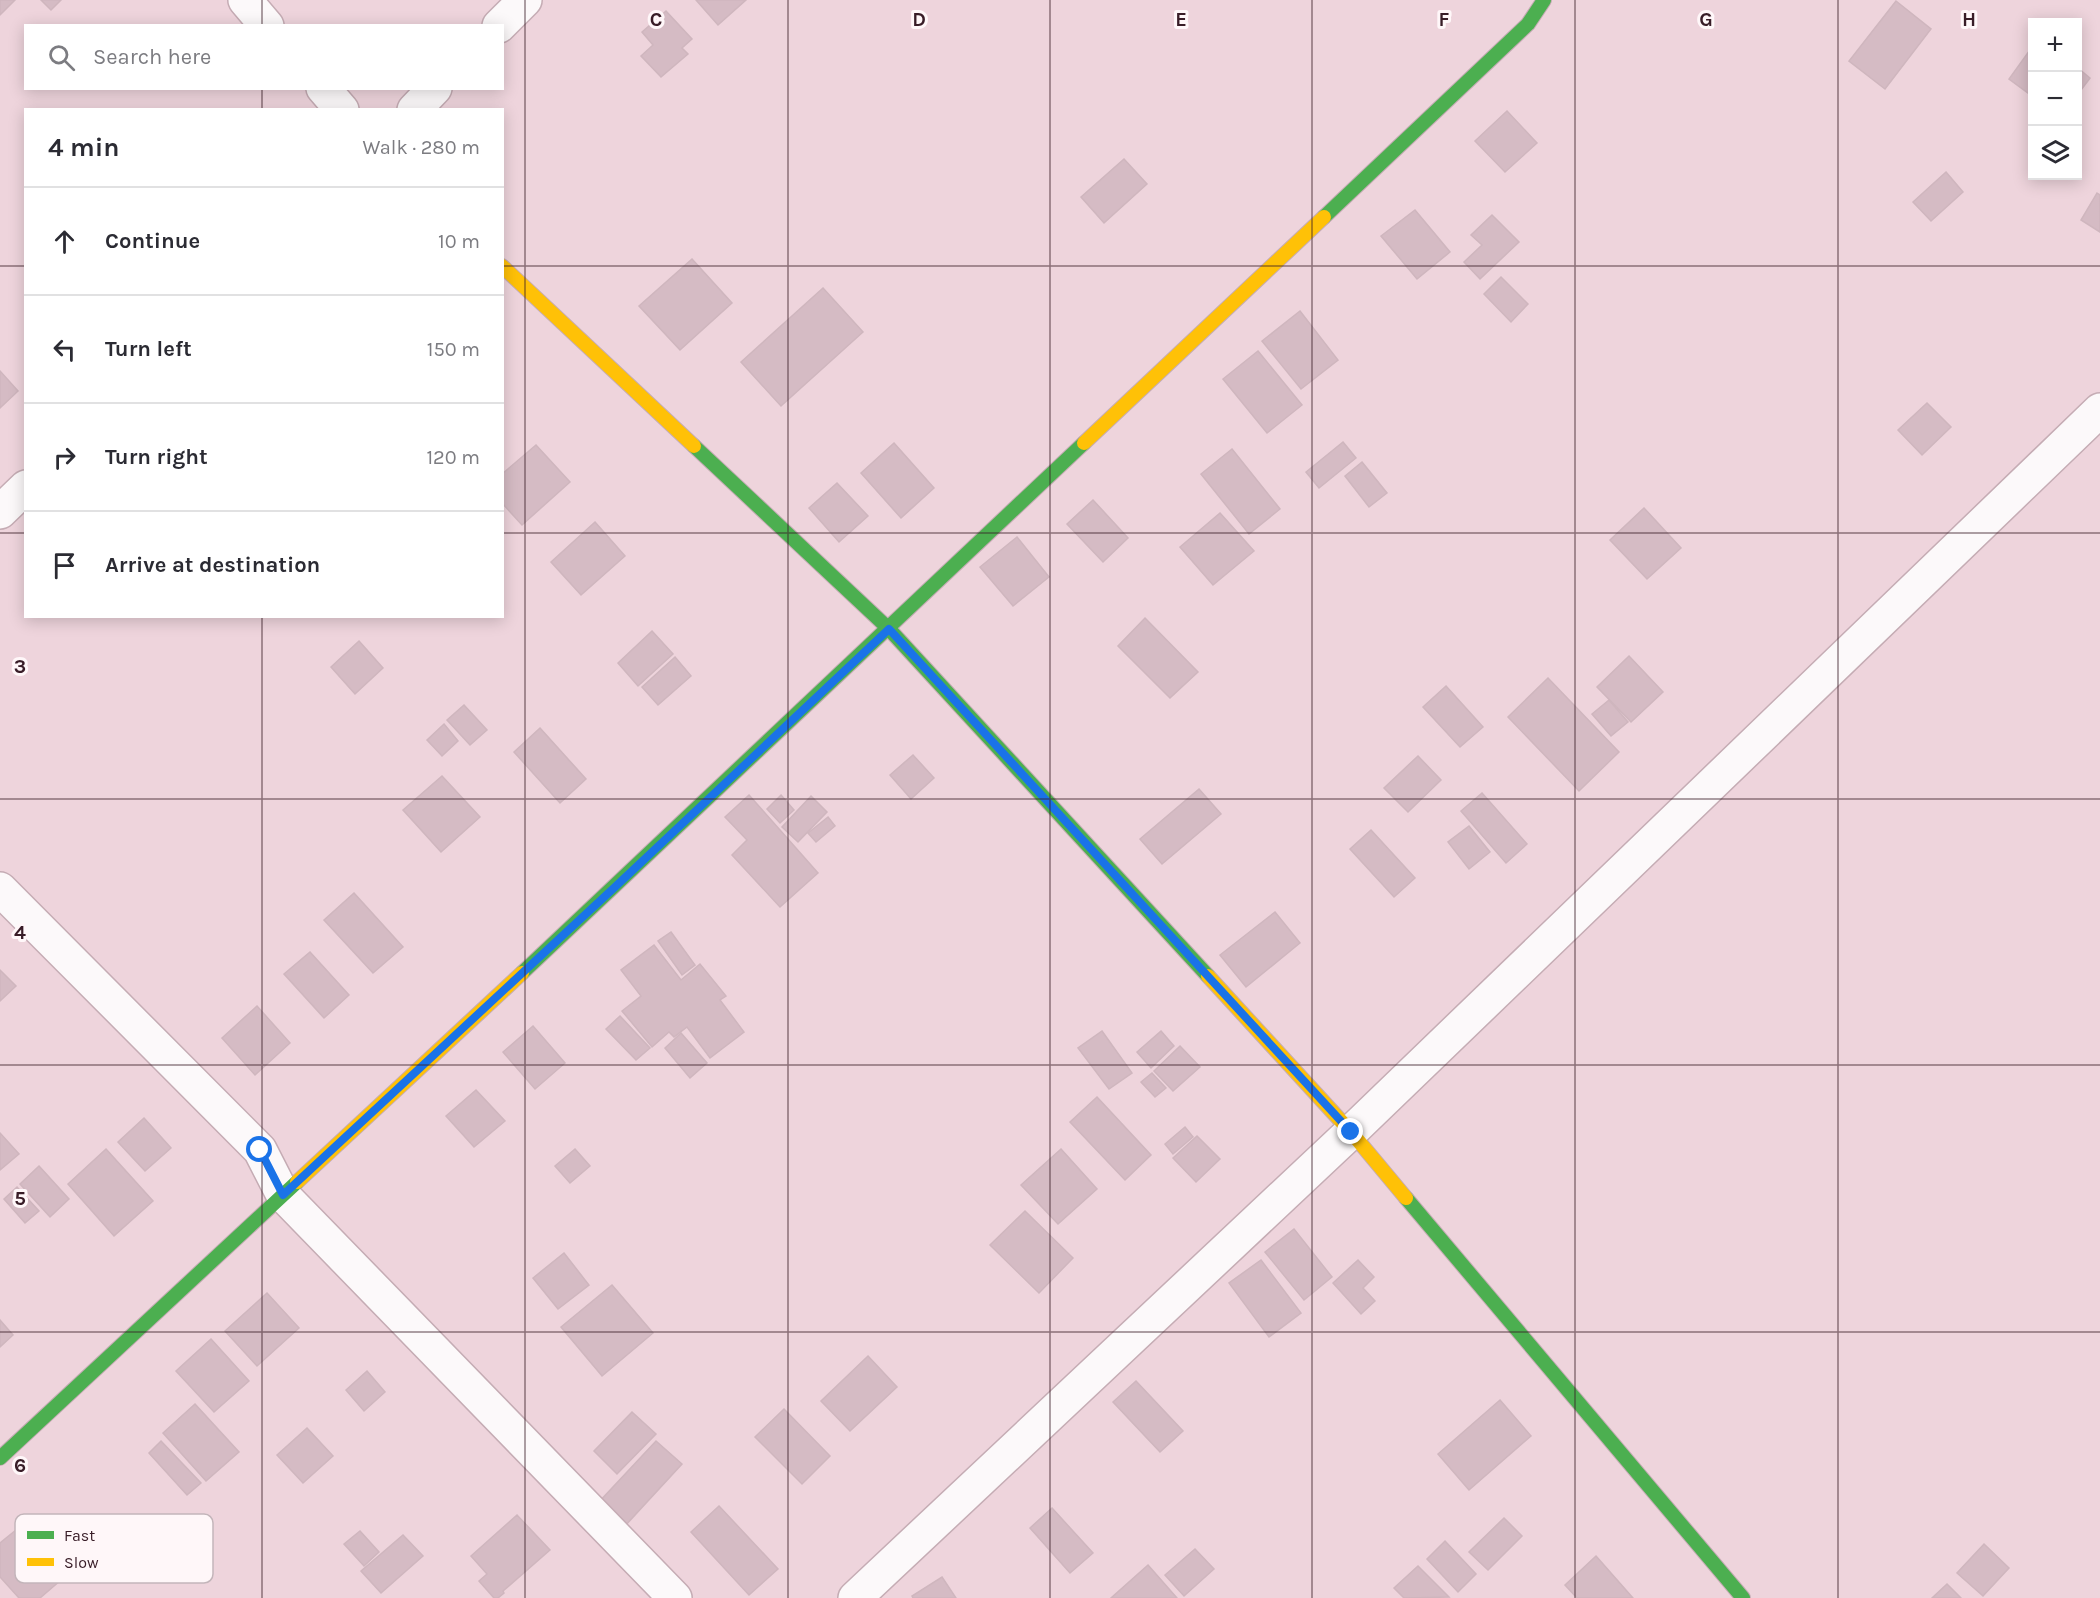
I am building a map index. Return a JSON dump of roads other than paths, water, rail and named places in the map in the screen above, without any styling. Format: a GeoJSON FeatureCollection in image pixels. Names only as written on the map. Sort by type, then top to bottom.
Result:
{"type":"FeatureCollection","features":[{"type":"Feature","properties":{"kind":"street"},"geometry":{"type":"LineString","coordinates":[[245,0],[265,24]]}},
{"type":"Feature","properties":{"kind":"street"},"geometry":{"type":"LineString","coordinates":[[501,24],[525,0]]}},
{"type":"Feature","properties":{"kind":"street"},"geometry":{"type":"LineString","coordinates":[[0,1458],[615,887],[889,629],[1528,24],[1544,0]]}},
{"type":"Feature","properties":{"kind":"street"},"geometry":{"type":"LineString","coordinates":[[325,90],[340,108]]}},
{"type":"Feature","properties":{"kind":"street"},"geometry":{"type":"LineString","coordinates":[[416,108],[433,90]]}},
{"type":"Feature","properties":{"kind":"street"},"geometry":{"type":"LineString","coordinates":[[504,269],[889,629],[1351,1132],[1743,1598]]}},
{"type":"Feature","properties":{"kind":"street"},"geometry":{"type":"LineString","coordinates":[[855,1598],[1351,1132],[2100,410]]}},
{"type":"Feature","properties":{"kind":"street"},"geometry":{"type":"LineString","coordinates":[[0,512],[24,489]]}},
{"type":"Feature","properties":{"kind":"street"},"geometry":{"type":"LineString","coordinates":[[0,889],[260,1150],[283,1195],[675,1598]]}}]}
